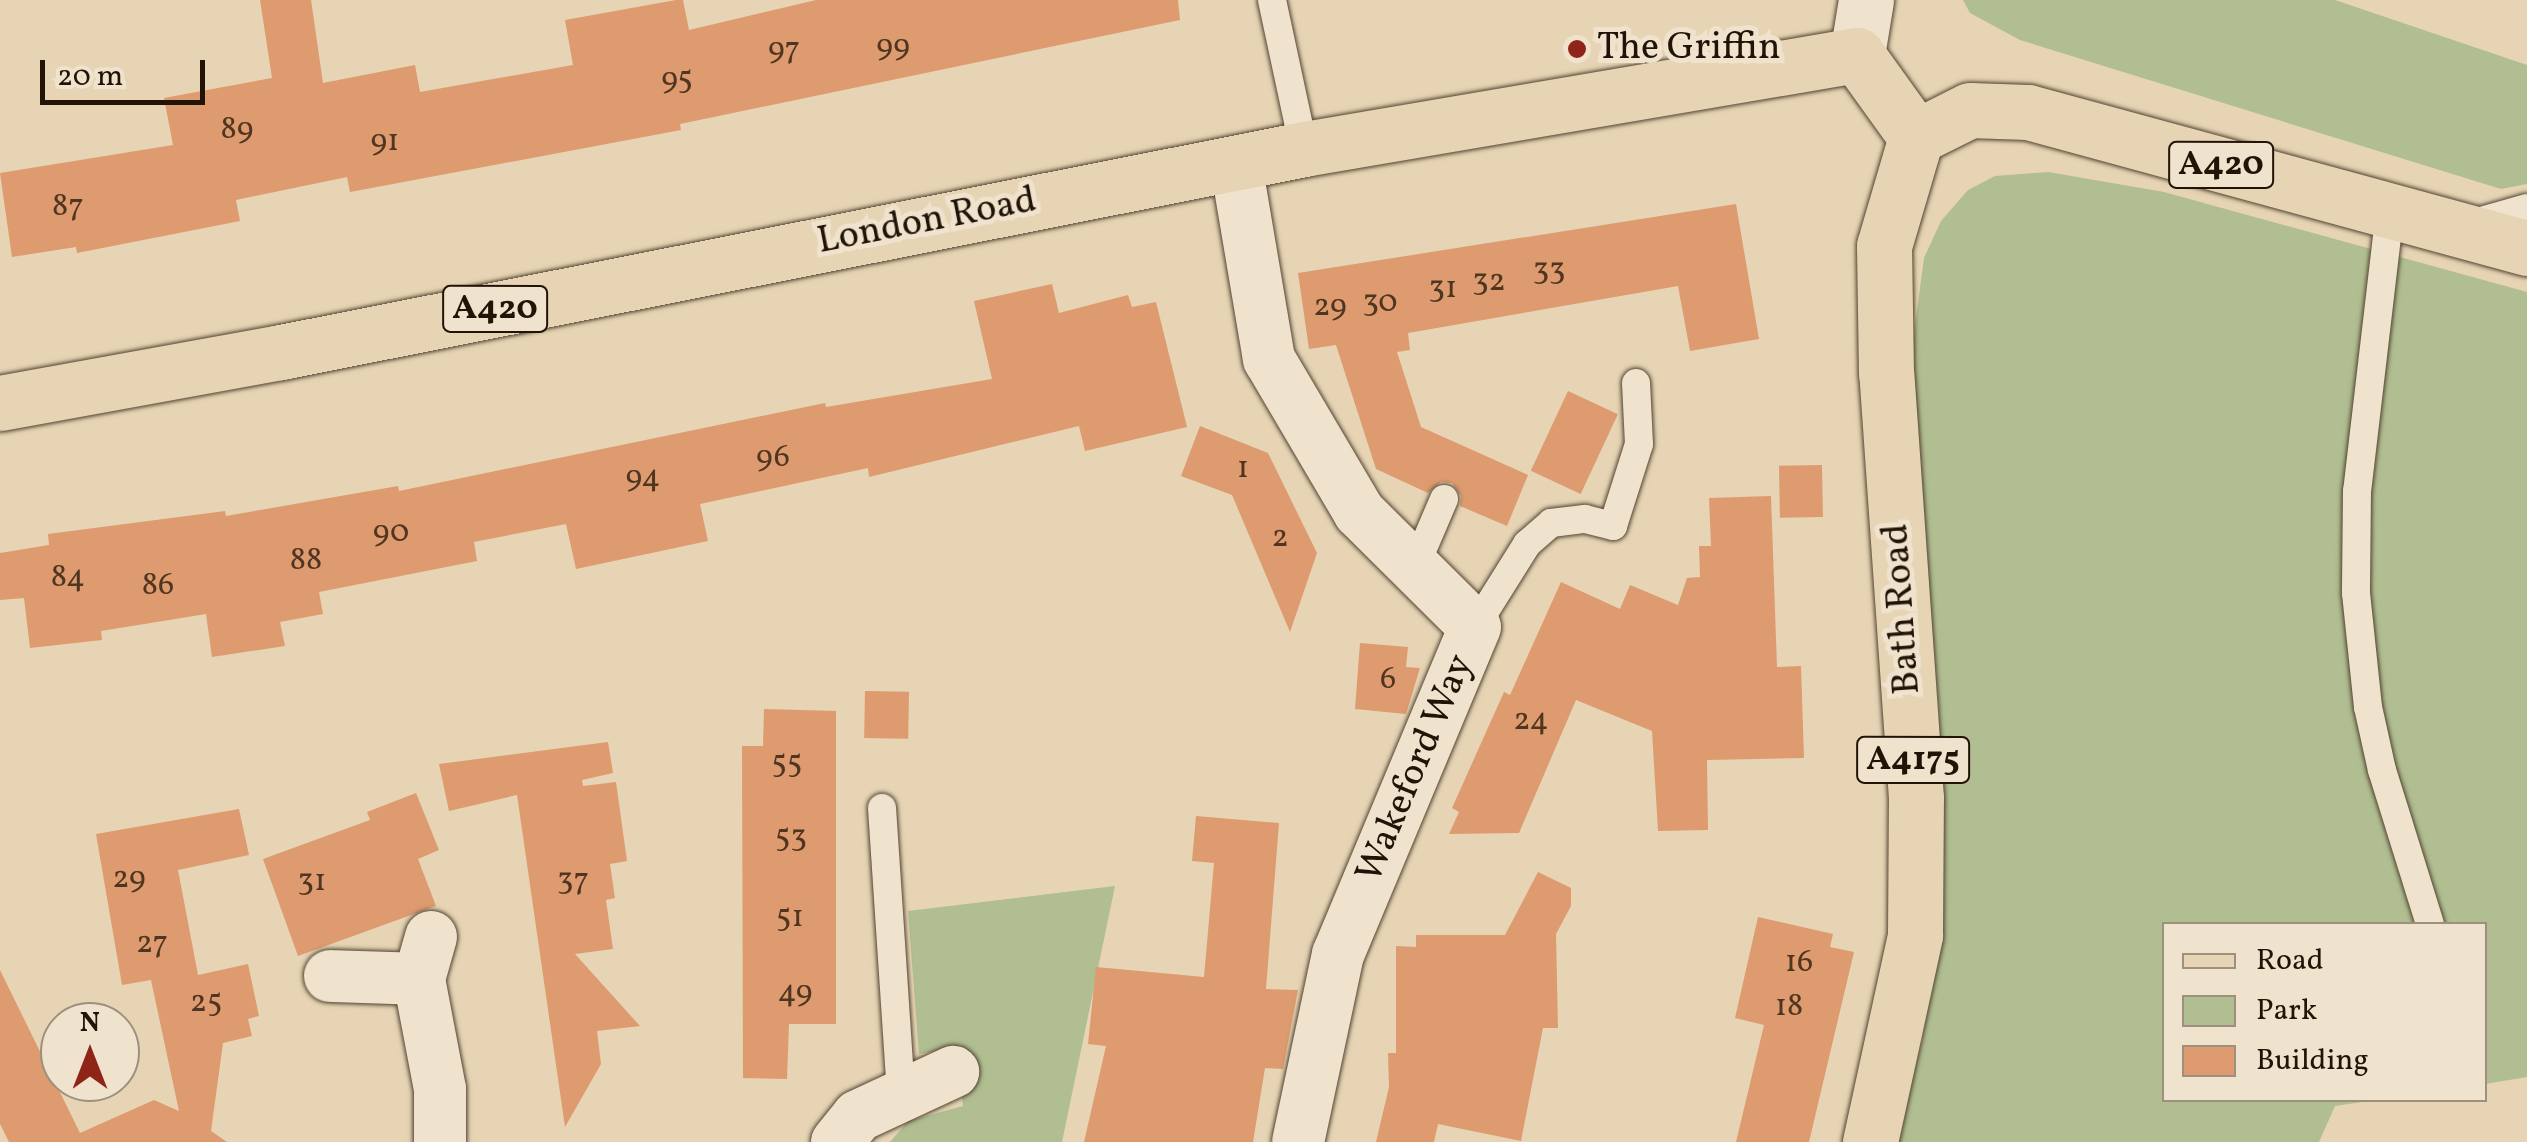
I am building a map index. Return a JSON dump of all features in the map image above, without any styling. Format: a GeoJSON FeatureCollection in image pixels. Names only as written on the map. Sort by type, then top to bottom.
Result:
{"type":"FeatureCollection","features":[{"type":"Feature","properties":{"kind":"main road","name":"London Road"},"geometry":{"type":"LineString","coordinates":[[0,404],[1304,148],[1857,56]]}},
{"type":"Feature","properties":{"kind":"main road"},"geometry":{"type":"LineString","coordinates":[[1857,56],[1916,137]]}},
{"type":"Feature","properties":{"kind":"main road","name":"A420"},"geometry":{"type":"LineString","coordinates":[[1916,137],[1970,110],[2028,112],[2527,248]]}},
{"type":"Feature","properties":{"kind":"main road","name":"Bath Road"},"geometry":{"type":"LineString","coordinates":[[1870,1142],[1916,935],[1916,798],[1886,373],[1884,246],[1916,137]]}},
{"type":"Feature","properties":{"kind":"street"},"geometry":{"type":"LineString","coordinates":[[1857,56],[1866,0]]}},
{"type":"Feature","properties":{"kind":"street","name":"Wakeford Way"},"geometry":{"type":"LineString","coordinates":[[1236,164],[1269,358],[1359,512],[1475,627],[1338,954],[1298,1142]]}},
{"type":"Feature","properties":{"kind":"street"},"geometry":{"type":"LineString","coordinates":[[330,976],[425,958],[440,1089],[440,1142]]}},
{"type":"Feature","properties":{"kind":"street"},"geometry":{"type":"LineString","coordinates":[[837,1142],[858,1116],[953,1072]]}},
{"type":"Feature","properties":{"kind":"lane"},"geometry":{"type":"LineString","coordinates":[[1272,0],[1304,148]]}},
{"type":"Feature","properties":{"kind":"lane"},"geometry":{"type":"LineString","coordinates":[[2455,229],[2527,208]]}},
{"type":"Feature","properties":{"kind":"lane"},"geometry":{"type":"LineString","coordinates":[[2390,211],[2357,491],[2356,593],[2368,708],[2382,770],[2429,922]]}},
{"type":"Feature","properties":{"kind":"lane"},"geometry":{"type":"LineString","coordinates":[[1475,627],[1527,544],[1551,523],[1585,519],[1613,526],[1639,444],[1636,383]]}},
{"type":"Feature","properties":{"kind":"lane"},"geometry":{"type":"LineString","coordinates":[[1415,567],[1444,499]]}},
{"type":"Feature","properties":{"kind":"lane"},"geometry":{"type":"LineString","coordinates":[[882,808],[901,1096]]}},
{"type":"Feature","properties":{"kind":"green space"},"geometry":{"type":"Polygon","coordinates":[[[1963,0],[2335,0],[2527,65],[2527,184],[2501,189],[2020,40],[1970,13],[1963,0]]]}},
{"type":"Feature","properties":{"kind":"green space"},"geometry":{"type":"Polygon","coordinates":[[[2048,172],[2164,192],[2527,292],[2527,1077],[2487,1084],[2487,922],[2162,922],[2162,1102],[2362,1102],[2335,1106],[2319,1142],[1895,1142],[1922,1041],[1941,894],[1939,713],[1909,370],[1924,258],[1941,221],[1968,190],[1995,176],[2048,172]]]}},
{"type":"Feature","properties":{"kind":"green space"},"geometry":{"type":"Polygon","coordinates":[[[1115,886],[1062,1142],[890,1142],[908,1121],[963,1106],[957,1047],[919,1054],[908,911],[1115,886]]]}},
{"type":"Feature","properties":{"kind":"building"},"geometry":{"type":"Polygon","coordinates":[[[260,0],[311,0],[323,83],[415,65],[420,92],[573,65],[565,20],[676,0],[683,0],[689,30],[816,0],[1178,0],[1180,20],[680,124],[681,130],[350,192],[347,177],[236,200],[240,221],[77,253],[76,247],[12,257],[0,173],[173,145],[164,98],[272,78],[260,0]]]}},
{"type":"Feature","properties":{"kind":"building"},"geometry":{"type":"Polygon","coordinates":[[[1736,204],[1759,339],[1690,351],[1678,286],[1408,333],[1410,350],[1397,352],[1421,427],[1528,475],[1507,526],[1460,506],[1461,496],[1452,483],[1441,482],[1428,493],[1376,469],[1336,345],[1309,349],[1298,273],[1736,204]]]}},
{"type":"Feature","properties":{"kind":"building"},"geometry":{"type":"Polygon","coordinates":[[[1052,284],[1059,313],[1128,295],[1132,307],[1156,302],[1187,427],[1085,451],[1079,426],[869,477],[868,468],[700,504],[708,541],[576,569],[566,524],[474,542],[477,561],[319,592],[323,614],[280,622],[285,646],[212,657],[206,614],[101,631],[102,640],[30,648],[24,598],[0,600],[0,553],[49,545],[48,534],[225,511],[226,516],[398,486],[399,491],[825,403],[826,407],[992,379],[974,301],[1052,284]]]}},
{"type":"Feature","properties":{"kind":"building"},"geometry":{"type":"Polygon","coordinates":[[[1568,391],[1618,414],[1581,494],[1531,471],[1568,391]]]}},
{"type":"Feature","properties":{"kind":"building"},"geometry":{"type":"Polygon","coordinates":[[[1200,426],[1268,453],[1317,553],[1290,632],[1232,495],[1181,476],[1200,426]]]}},
{"type":"Feature","properties":{"kind":"building"},"geometry":{"type":"Polygon","coordinates":[[[1822,465],[1823,517],[1780,518],[1779,466],[1822,465]]]}},
{"type":"Feature","properties":{"kind":"building"},"geometry":{"type":"Polygon","coordinates":[[[1771,496],[1777,667],[1801,666],[1804,758],[1707,760],[1708,830],[1658,831],[1652,731],[1576,700],[1519,833],[1449,834],[1459,812],[1452,808],[1504,692],[1510,695],[1561,582],[1620,609],[1630,585],[1678,605],[1687,578],[1700,577],[1699,546],[1711,546],[1709,498],[1771,496]]]}},
{"type":"Feature","properties":{"kind":"building"},"geometry":{"type":"Polygon","coordinates":[[[1360,643],[1408,647],[1406,667],[1420,668],[1406,714],[1355,709],[1360,643]]]}},
{"type":"Feature","properties":{"kind":"building"},"geometry":{"type":"Polygon","coordinates":[[[865,691],[909,692],[908,739],[864,738],[865,691]]]}},
{"type":"Feature","properties":{"kind":"building"},"geometry":{"type":"Polygon","coordinates":[[[764,709],[836,711],[836,1024],[789,1024],[787,1079],[743,1078],[742,746],[763,746],[764,709]]]}},
{"type":"Feature","properties":{"kind":"building"},"geometry":{"type":"Polygon","coordinates":[[[608,742],[613,773],[582,780],[583,786],[616,782],[627,861],[610,864],[615,898],[606,900],[613,949],[575,954],[640,1026],[597,1031],[601,1064],[565,1127],[517,795],[449,811],[439,764],[608,742]]]}},
{"type":"Feature","properties":{"kind":"building"},"geometry":{"type":"Polygon","coordinates":[[[416,793],[439,850],[418,859],[436,906],[298,956],[263,859],[370,820],[367,812],[416,793]]]}},
{"type":"Feature","properties":{"kind":"building"},"geometry":{"type":"Polygon","coordinates":[[[239,809],[249,855],[178,870],[198,975],[248,964],[259,1016],[248,1019],[252,1036],[223,1043],[211,1131],[227,1142],[9,1142],[0,1124],[0,970],[40,1052],[40,1102],[65,1102],[80,1133],[154,1100],[179,1111],[151,980],[122,985],[96,834],[239,809]]]}},
{"type":"Feature","properties":{"kind":"building"},"geometry":{"type":"Polygon","coordinates":[[[1196,816],[1279,823],[1266,989],[1298,990],[1283,1069],[1265,1068],[1253,1142],[1084,1142],[1106,1046],[1088,1044],[1096,967],[1204,977],[1214,863],[1192,861],[1196,816]]]}},
{"type":"Feature","properties":{"kind":"building"},"geometry":{"type":"Polygon","coordinates":[[[1538,872],[1571,888],[1571,906],[1556,934],[1558,1028],[1543,1028],[1521,1141],[1438,1124],[1434,1142],[1376,1142],[1389,1087],[1388,1053],[1396,1053],[1396,946],[1416,947],[1416,935],[1505,935],[1538,872]]]}},
{"type":"Feature","properties":{"kind":"building"},"geometry":{"type":"Polygon","coordinates":[[[1758,917],[1833,934],[1830,947],[1854,952],[1809,1142],[1736,1142],[1764,1025],[1735,1018],[1758,917]]]}},
{"type":"Feature","properties":{"kind":"place","name":"The Griffin"},"geometry":{"type":"Point","coordinates":[1577,49]}}]}
